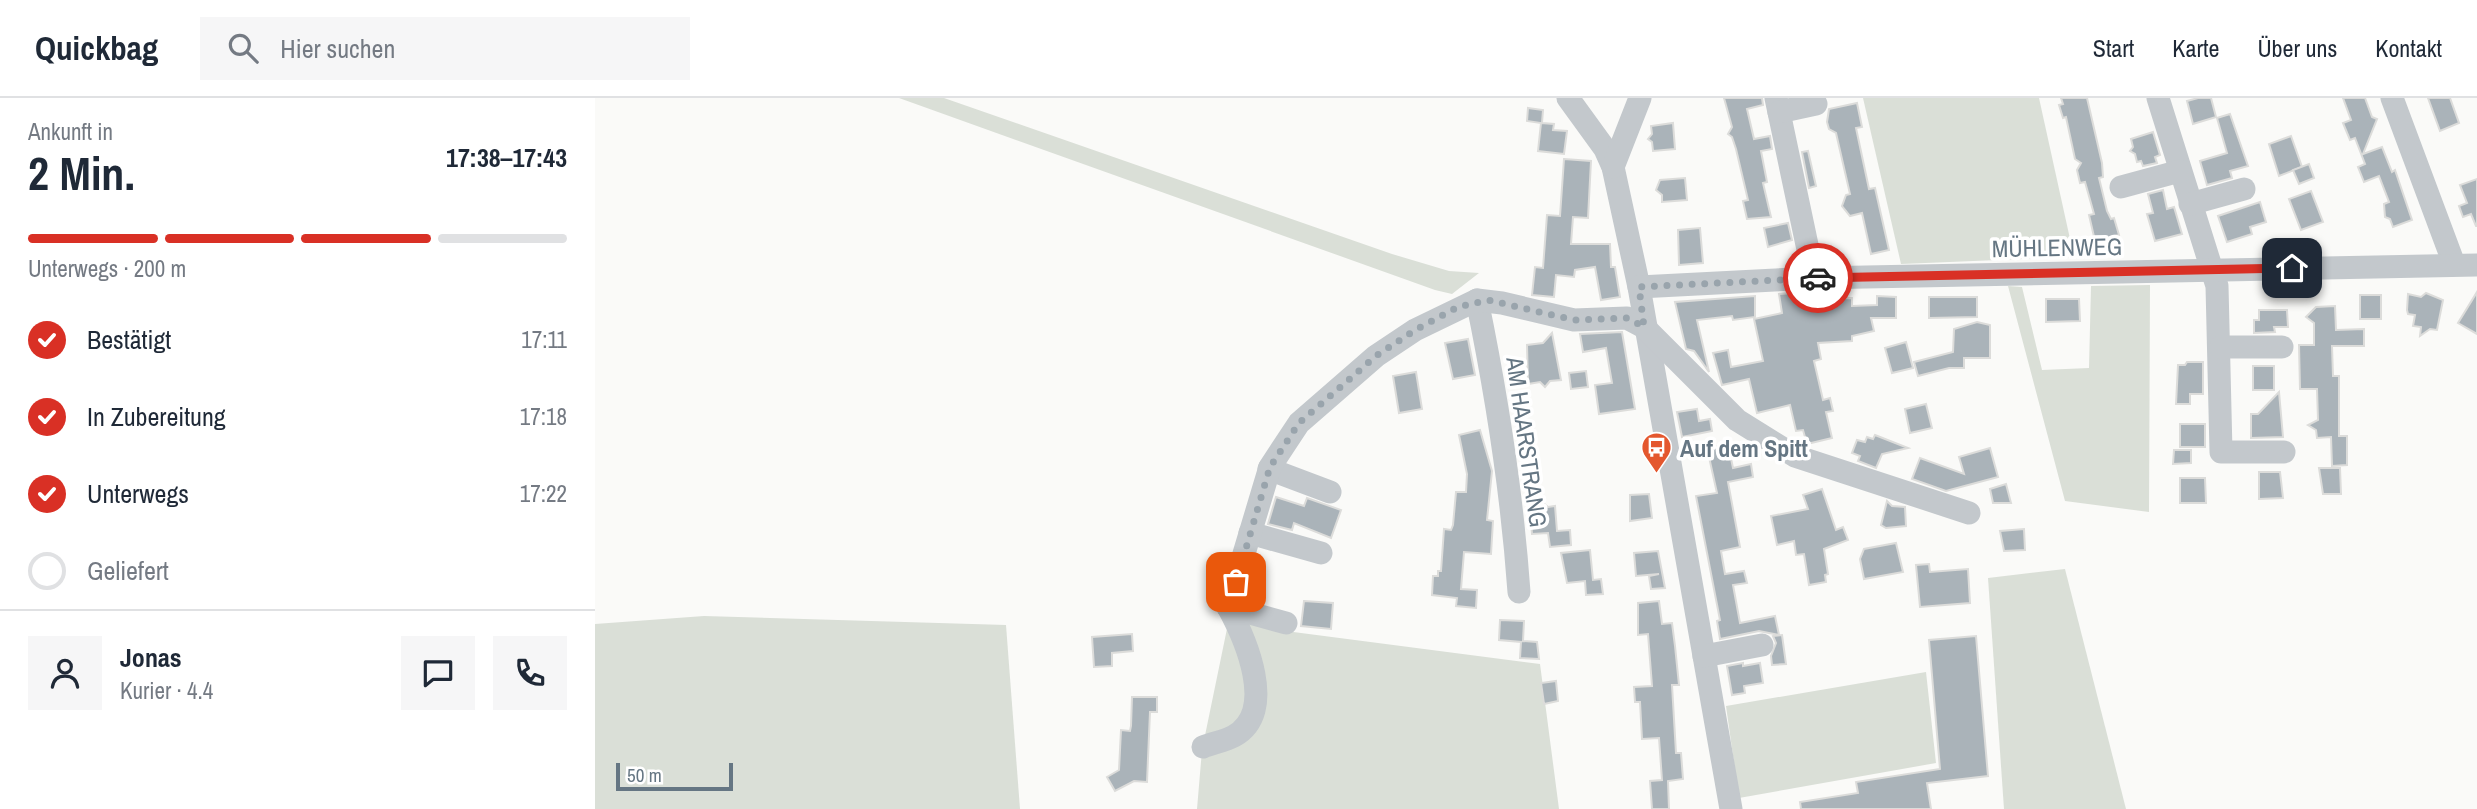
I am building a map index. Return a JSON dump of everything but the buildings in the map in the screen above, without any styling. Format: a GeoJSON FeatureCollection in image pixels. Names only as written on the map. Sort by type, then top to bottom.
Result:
{"type":"FeatureCollection","features":[{"type":"Feature","properties":{"kind":"street"},"geometry":{"type":"LineString","coordinates":[[1568,98],[1605,149],[1613,167],[1639,287],[1731,809]]}},
{"type":"Feature","properties":{"kind":"street"},"geometry":{"type":"LineString","coordinates":[[1613,167],[1640,98]]}},
{"type":"Feature","properties":{"kind":"street"},"geometry":{"type":"LineString","coordinates":[[2158,98],[2220,304],[2221,452],[2284,452]]}},
{"type":"Feature","properties":{"kind":"street"},"geometry":{"type":"LineString","coordinates":[[2392,98],[2466,264]]}},
{"type":"Feature","properties":{"kind":"street"},"geometry":{"type":"LineString","coordinates":[[1814,278],[1777,105],[1817,104]]}},
{"type":"Feature","properties":{"kind":"street"},"geometry":{"type":"LineString","coordinates":[[2120,187],[2180,171]]}},
{"type":"Feature","properties":{"kind":"street"},"geometry":{"type":"LineString","coordinates":[[2190,204],[2244,189]]}},
{"type":"Feature","properties":{"kind":"street","name":"MÜHLENWEG"},"geometry":{"type":"LineString","coordinates":[[1639,287],[1814,278],[2466,264]]}},
{"type":"Feature","properties":{"kind":"street"},"geometry":{"type":"LineString","coordinates":[[1203,747],[1235,736],[1251,719],[1256,687],[1247,642],[1229,607],[1269,469],[1299,423],[1376,356],[1415,330],[1477,300],[1502,303],[1574,320],[1627,318],[1644,327],[1737,420],[1795,456],[1969,513]]}},
{"type":"Feature","properties":{"kind":"street","name":"AM HAARSTRANG"},"geometry":{"type":"LineString","coordinates":[[1477,300],[1499,405],[1512,501],[1519,593]]}},
{"type":"Feature","properties":{"kind":"street"},"geometry":{"type":"LineString","coordinates":[[2221,347],[2282,347]]}},
{"type":"Feature","properties":{"kind":"street"},"geometry":{"type":"LineString","coordinates":[[1269,469],[1330,492]]}},
{"type":"Feature","properties":{"kind":"street"},"geometry":{"type":"LineString","coordinates":[[1250,533],[1321,553]]}},
{"type":"Feature","properties":{"kind":"street"},"geometry":{"type":"LineString","coordinates":[[1229,607],[1286,623]]}},
{"type":"Feature","properties":{"kind":"street"},"geometry":{"type":"LineString","coordinates":[[1704,656],[1762,645]]}},
{"type":"Feature","properties":{"kind":"shaded area"},"geometry":{"type":"Polygon","coordinates":[[[899,98],[944,98],[1392,254],[1449,271],[1479,273],[1452,294],[1435,290],[899,98]]]}},
{"type":"Feature","properties":{"kind":"shaded area"},"geometry":{"type":"Polygon","coordinates":[[[1863,98],[2039,98],[2074,257],[1901,264],[1863,98]]]}},
{"type":"Feature","properties":{"kind":"shaded area"},"geometry":{"type":"Polygon","coordinates":[[[2150,285],[2149,512],[2065,501],[2008,286],[2022,287],[2042,370],[2089,368],[2091,286],[2150,285]]]}},
{"type":"Feature","properties":{"kind":"shaded area"},"geometry":{"type":"Polygon","coordinates":[[[2065,569],[2126,809],[2004,809],[1988,578],[2065,569]]]}},
{"type":"Feature","properties":{"kind":"shaded area"},"geometry":{"type":"Polygon","coordinates":[[[704,616],[1006,625],[1020,809],[595,809],[595,624],[704,616]]]}},
{"type":"Feature","properties":{"kind":"shaded area"},"geometry":{"type":"Polygon","coordinates":[[[1229,619],[1278,630],[1540,664],[1559,809],[1197,809],[1202,750],[1229,619]]]}},
{"type":"Feature","properties":{"kind":"shaded area"},"geometry":{"type":"Polygon","coordinates":[[[1926,672],[1936,763],[1739,798],[1726,706],[1926,672]]]}},
{"type":"Feature","properties":{"kind":"way so far"},"geometry":{"type":"LineString","coordinates":[[1236,582],[1270,467],[1299,423],[1376,356],[1415,330],[1458,307],[1473,301],[1488,300],[1574,320],[1627,318],[1644,327],[1639,287],[1818,278]]}},
{"type":"Feature","properties":{"kind":"place","name":"Auf dem Spitt"},"geometry":{"type":"Point","coordinates":[1657,475]}},
{"type":"Feature","properties":{"kind":"route"},"geometry":{"type":"LineString","coordinates":[[1818,278],[2292,268]]}}]}
